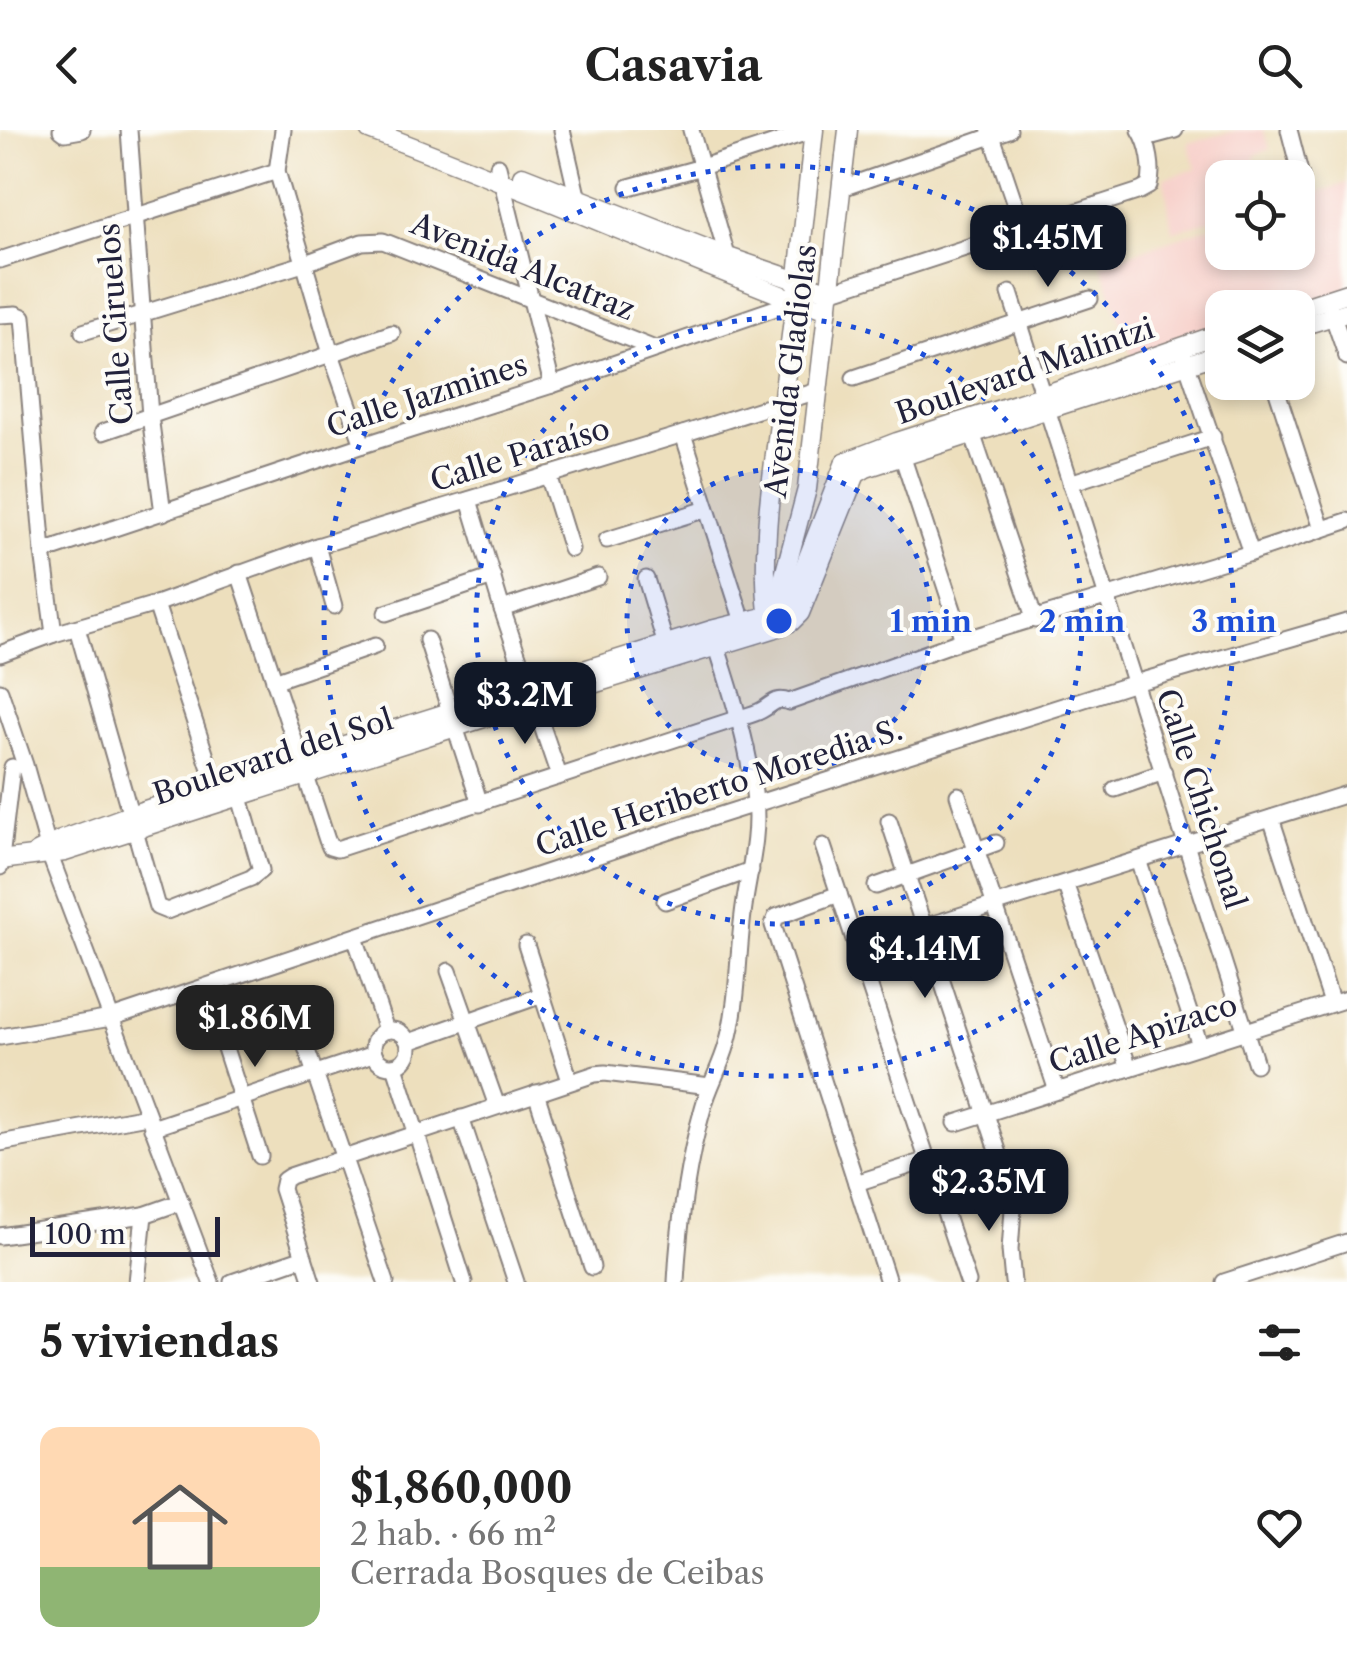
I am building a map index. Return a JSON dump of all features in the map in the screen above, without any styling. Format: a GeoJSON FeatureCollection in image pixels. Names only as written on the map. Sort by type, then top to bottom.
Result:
{"type":"FeatureCollection","features":[{"type":"Feature","properties":{"kind":"street"},"geometry":{"type":"LineString","coordinates":[[61,130],[82,130]]}},
{"type":"Feature","properties":{"kind":"street","name":"Calle Ciruelos"},"geometry":{"type":"LineString","coordinates":[[129,130],[150,416],[163,514]]}},
{"type":"Feature","properties":{"kind":"street"},"geometry":{"type":"LineString","coordinates":[[283,130],[277,171],[331,354],[363,445]]}},
{"type":"Feature","properties":{"kind":"street"},"geometry":{"type":"LineString","coordinates":[[369,130],[499,173]]}},
{"type":"Feature","properties":{"kind":"street"},"geometry":{"type":"LineString","coordinates":[[402,130],[579,207],[829,301],[1023,228],[1140,192],[1149,186],[1152,177],[1143,134],[1175,130]]}},
{"type":"Feature","properties":{"kind":"street"},"geometry":{"type":"LineString","coordinates":[[562,130],[579,207]]}},
{"type":"Feature","properties":{"kind":"street"},"geometry":{"type":"LineString","coordinates":[[691,130],[730,266]]}},
{"type":"Feature","properties":{"kind":"street"},"geometry":{"type":"LineString","coordinates":[[629,187],[814,130]]}},
{"type":"Feature","properties":{"kind":"street","name":"Avenida Gladiolas"},"geometry":{"type":"LineString","coordinates":[[771,622],[766,590],[770,506],[814,130]]}},
{"type":"Feature","properties":{"kind":"street","name":"Avenida Gladiolas"},"geometry":{"type":"LineString","coordinates":[[771,622],[807,489],[848,130]]}},
{"type":"Feature","properties":{"kind":"street"},"geometry":{"type":"LineString","coordinates":[[842,188],[1008,130]]}},
{"type":"Feature","properties":{"kind":"street"},"geometry":{"type":"LineString","coordinates":[[1289,130],[1297,160]]}},
{"type":"Feature","properties":{"kind":"street"},"geometry":{"type":"LineString","coordinates":[[991,133],[1023,228]]}},
{"type":"Feature","properties":{"kind":"street"},"geometry":{"type":"LineString","coordinates":[[0,260],[277,171]]}},
{"type":"Feature","properties":{"kind":"street"},"geometry":{"type":"LineString","coordinates":[[499,173],[552,385]]}},
{"type":"Feature","properties":{"kind":"street","name":"Avenida Alcatraz"},"geometry":{"type":"LineString","coordinates":[[83,332],[362,242],[383,241],[655,349]]}},
{"type":"Feature","properties":{"kind":"street","name":"Calle Jazmines"},"geometry":{"type":"LineString","coordinates":[[43,552],[552,385],[655,349],[796,291]]}},
{"type":"Feature","properties":{"kind":"street","name":"Calle Chichonal"},"geometry":{"type":"LineString","coordinates":[[1010,293],[1256,1064]]}},
{"type":"Feature","properties":{"kind":"street"},"geometry":{"type":"LineString","coordinates":[[1347,293],[1336,309],[1347,357]]}},
{"type":"Feature","properties":{"kind":"street"},"geometry":{"type":"LineString","coordinates":[[854,378],[1090,299]]}},
{"type":"Feature","properties":{"kind":"street"},"geometry":{"type":"LineString","coordinates":[[0,315],[23,317],[54,634]]}},
{"type":"Feature","properties":{"kind":"street"},"geometry":{"type":"LineString","coordinates":[[102,432],[392,333]]}},
{"type":"Feature","properties":{"kind":"street","name":"Boulevard Malintzi"},"geometry":{"type":"LineString","coordinates":[[844,462],[900,449],[1044,404],[1184,356],[1205,343]]}},
{"type":"Feature","properties":{"kind":"street","name":"Boulevard Malintzi"},"geometry":{"type":"LineString","coordinates":[[1184,356],[1205,354]]}},
{"type":"Feature","properties":{"kind":"street"},"geometry":{"type":"LineString","coordinates":[[1184,356],[1251,553]]}},
{"type":"Feature","properties":{"kind":"street","name":"Calle Paraíso"},"geometry":{"type":"LineString","coordinates":[[0,654],[317,546],[817,390]]}},
{"type":"Feature","properties":{"kind":"street"},"geometry":{"type":"LineString","coordinates":[[1280,400],[1322,529]]}},
{"type":"Feature","properties":{"kind":"street"},"geometry":{"type":"LineString","coordinates":[[970,427],[1035,620]]}},
{"type":"Feature","properties":{"kind":"street"},"geometry":{"type":"LineString","coordinates":[[683,434],[745,628]]}},
{"type":"Feature","properties":{"kind":"street"},"geometry":{"type":"LineString","coordinates":[[1070,483],[1213,437]]}},
{"type":"Feature","properties":{"kind":"street"},"geometry":{"type":"LineString","coordinates":[[771,622],[790,604],[844,462],[812,449]]}},
{"type":"Feature","properties":{"kind":"street"},"geometry":{"type":"LineString","coordinates":[[900,449],[963,640]]}},
{"type":"Feature","properties":{"kind":"street","name":"Boulevard del Sol"},"geometry":{"type":"LineString","coordinates":[[1,860],[43,852],[231,788],[745,628],[797,617],[856,474],[900,449]]}},
{"type":"Feature","properties":{"kind":"street"},"geometry":{"type":"LineString","coordinates":[[548,475],[571,549]]}},
{"type":"Feature","properties":{"kind":"street"},"geometry":{"type":"LineString","coordinates":[[469,500],[559,776]]}},
{"type":"Feature","properties":{"kind":"street"},"geometry":{"type":"LineString","coordinates":[[770,506],[802,510]]}},
{"type":"Feature","properties":{"kind":"street"},"geometry":{"type":"LineString","coordinates":[[607,540],[706,510]]}},
{"type":"Feature","properties":{"kind":"street"},"geometry":{"type":"LineString","coordinates":[[239,573],[330,847],[337,848],[739,718],[781,699],[790,702],[963,640],[1347,521]]}},
{"type":"Feature","properties":{"kind":"street"},"geometry":{"type":"LineString","coordinates":[[317,546],[334,606]]}},
{"type":"Feature","properties":{"kind":"street"},"geometry":{"type":"LineString","coordinates":[[386,613],[493,577]]}},
{"type":"Feature","properties":{"kind":"street"},"geometry":{"type":"LineString","coordinates":[[502,609],[598,577]]}},
{"type":"Feature","properties":{"kind":"street"},"geometry":{"type":"LineString","coordinates":[[646,580],[668,653]]}},
{"type":"Feature","properties":{"kind":"street"},"geometry":{"type":"LineString","coordinates":[[77,628],[157,907],[167,911],[252,878],[261,870],[156,604]]}},
{"type":"Feature","properties":{"kind":"street","name":"Calle Heriberto Moredia S."},"geometry":{"type":"LineString","coordinates":[[0,1036],[111,1018],[756,804],[1136,683],[1347,622]]}},
{"type":"Feature","properties":{"kind":"street"},"geometry":{"type":"LineString","coordinates":[[676,1282],[690,1164],[702,1110],[726,1048],[734,1014],[756,804],[739,718],[714,638]]}},
{"type":"Feature","properties":{"kind":"street"},"geometry":{"type":"LineString","coordinates":[[427,640],[480,804]]}},
{"type":"Feature","properties":{"kind":"street"},"geometry":{"type":"LineString","coordinates":[[274,681],[375,646]]}},
{"type":"Feature","properties":{"kind":"street"},"geometry":{"type":"LineString","coordinates":[[0,691],[12,767],[211,1282]]}},
{"type":"Feature","properties":{"kind":"street"},"geometry":{"type":"LineString","coordinates":[[0,868],[12,767]]}},
{"type":"Feature","properties":{"kind":"street"},"geometry":{"type":"LineString","coordinates":[[1115,789],[1164,772]]}},
{"type":"Feature","properties":{"kind":"street","name":"Boulevard del Sol"},"geometry":{"type":"LineString","coordinates":[[132,823],[231,788]]}},
{"type":"Feature","properties":{"kind":"street"},"geometry":{"type":"LineString","coordinates":[[958,795],[1057,1090]]}},
{"type":"Feature","properties":{"kind":"street"},"geometry":{"type":"LineString","coordinates":[[924,927],[1346,796]]}},
{"type":"Feature","properties":{"kind":"street"},"geometry":{"type":"LineString","coordinates":[[1271,818],[1340,1001]]}},
{"type":"Feature","properties":{"kind":"street"},"geometry":{"type":"LineString","coordinates":[[889,821],[1010,1193],[1014,1282]]}},
{"type":"Feature","properties":{"kind":"street"},"geometry":{"type":"LineString","coordinates":[[876,886],[996,843]]}},
{"type":"Feature","properties":{"kind":"street"},"geometry":{"type":"LineString","coordinates":[[823,846],[968,1282]]}},
{"type":"Feature","properties":{"kind":"street"},"geometry":{"type":"LineString","coordinates":[[1138,860],[1200,1045]]}},
{"type":"Feature","properties":{"kind":"street"},"geometry":{"type":"LineString","coordinates":[[665,900],[751,870]]}},
{"type":"Feature","properties":{"kind":"street"},"geometry":{"type":"LineString","coordinates":[[1065,882],[1128,1068]]}},
{"type":"Feature","properties":{"kind":"street"},"geometry":{"type":"LineString","coordinates":[[839,894],[776,917],[773,925],[888,1282]]}},
{"type":"Feature","properties":{"kind":"street"},"geometry":{"type":"LineString","coordinates":[[355,938],[386,1030]]}},
{"type":"Feature","properties":{"kind":"street"},"geometry":{"type":"LineString","coordinates":[[526,946],[570,1081]]}},
{"type":"Feature","properties":{"kind":"street"},"geometry":{"type":"LineString","coordinates":[[449,971],[497,1106]]}},
{"type":"Feature","properties":{"kind":"street"},"geometry":{"type":"LineString","coordinates":[[409,1042],[542,995]]}},
{"type":"Feature","properties":{"kind":"street","name":"Calle Apizaco"},"geometry":{"type":"LineString","coordinates":[[956,1123],[1340,1001]]}},
{"type":"Feature","properties":{"kind":"street"},"geometry":{"type":"LineString","coordinates":[[297,1021],[386,1282]]}},
{"type":"Feature","properties":{"kind":"street"},"geometry":{"type":"LineString","coordinates":[[386,1030],[404,1034],[409,1042],[404,1062],[394,1066],[381,1064],[373,1054],[372,1044],[386,1030]]}},
{"type":"Feature","properties":{"kind":"street"},"geometry":{"type":"LineString","coordinates":[[224,1046],[260,1156]]}},
{"type":"Feature","properties":{"kind":"street"},"geometry":{"type":"LineString","coordinates":[[0,1144],[149,1122],[241,1098],[373,1054]]}},
{"type":"Feature","properties":{"kind":"street"},"geometry":{"type":"LineString","coordinates":[[394,1066],[464,1282]]}},
{"type":"Feature","properties":{"kind":"street"},"geometry":{"type":"LineString","coordinates":[[312,1282],[282,1188],[290,1176],[570,1081],[605,1073],[710,1086]]}},
{"type":"Feature","properties":{"kind":"street"},"geometry":{"type":"LineString","coordinates":[[536,1093],[592,1266]]}},
{"type":"Feature","properties":{"kind":"street"},"geometry":{"type":"LineString","coordinates":[[461,1118],[516,1282]]}},
{"type":"Feature","properties":{"kind":"street"},"geometry":{"type":"LineString","coordinates":[[856,1183],[928,1160]]}},
{"type":"Feature","properties":{"kind":"street"},"geometry":{"type":"LineString","coordinates":[[0,1236],[144,1215],[181,1202]]}},
{"type":"Feature","properties":{"kind":"street"},"geometry":{"type":"LineString","coordinates":[[137,1282],[144,1215]]}},
{"type":"Feature","properties":{"kind":"street"},"geometry":{"type":"LineString","coordinates":[[1224,1282],[1347,1242]]}},
{"type":"Feature","properties":{"kind":"street"},"geometry":{"type":"LineString","coordinates":[[232,1282],[304,1257]]}},
{"type":"Feature","properties":{"kind":"shaded area"},"geometry":{"type":"Polygon","coordinates":[[[1238,130],[1263,130],[1270,149],[1254,156],[1255,160],[1205,160],[1205,222],[1172,232],[1164,178],[1196,169],[1188,143],[1238,130]]]}},
{"type":"Feature","properties":{"kind":"shaded area"},"geometry":{"type":"Polygon","coordinates":[[[1347,183],[1347,293],[1315,303],[1315,290],[1205,290],[1205,341],[1134,364],[1101,263],[1205,229],[1205,270],[1315,270],[1315,193],[1347,183]]]}}]}
